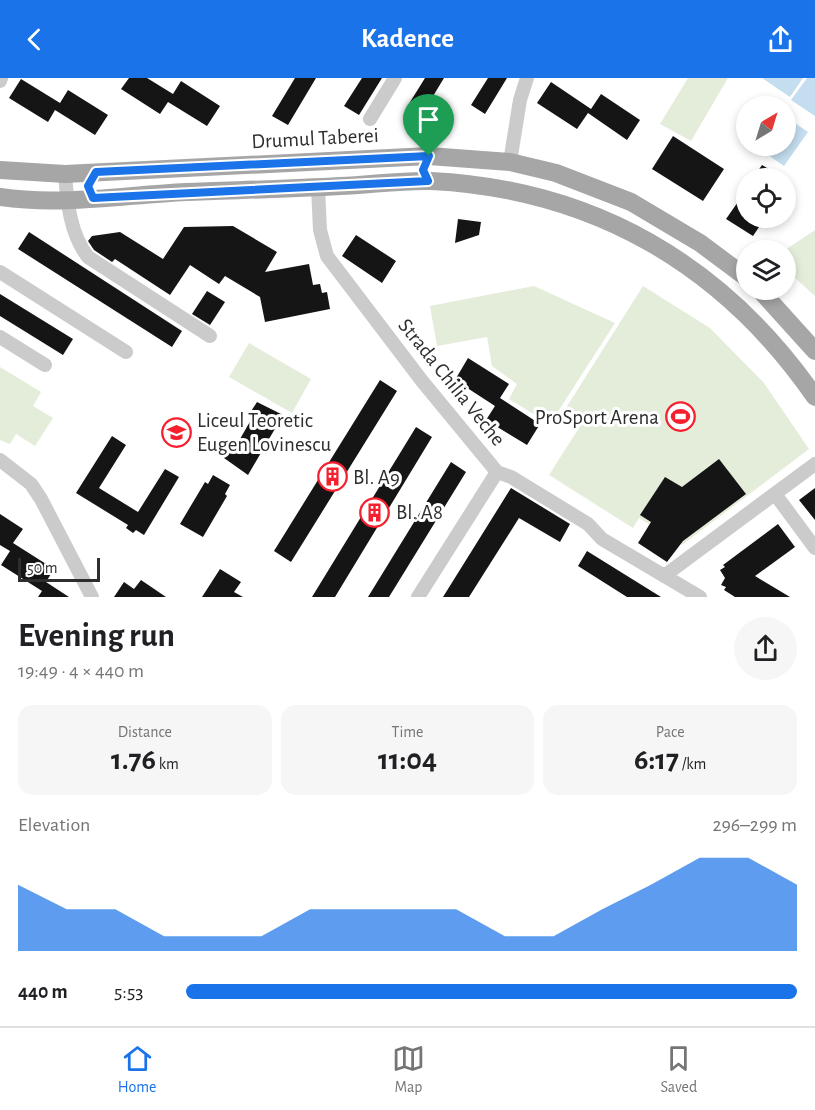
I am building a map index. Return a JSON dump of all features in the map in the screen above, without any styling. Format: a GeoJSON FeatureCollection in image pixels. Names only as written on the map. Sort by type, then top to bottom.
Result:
{"type":"FeatureCollection","features":[{"type":"Feature","properties":{"kind":"main road","name":"Drumul Taberei"},"geometry":{"type":"LineString","coordinates":[[0,170],[65,174],[429,156],[510,162],[556,173],[631,202],[700,243],[736,269]]}},
{"type":"Feature","properties":{"kind":"main road"},"geometry":{"type":"LineString","coordinates":[[428,181],[423,170],[429,156]]}},
{"type":"Feature","properties":{"kind":"main road"},"geometry":{"type":"LineString","coordinates":[[394,157],[398,172],[394,183]]}},
{"type":"Feature","properties":{"kind":"main road"},"geometry":{"type":"LineString","coordinates":[[93,198],[88,186],[96,172]]}},
{"type":"Feature","properties":{"kind":"main road"},"geometry":{"type":"LineString","coordinates":[[0,196],[67,200],[428,181],[521,193],[591,214],[650,242],[716,286],[777,347],[815,397]]}},
{"type":"Feature","properties":{"kind":"main road"},"geometry":{"type":"LineString","coordinates":[[716,286],[728,283],[736,277]]}},
{"type":"Feature","properties":{"kind":"main road"},"geometry":{"type":"LineString","coordinates":[[744,312],[747,300]]}},
{"type":"Feature","properties":{"kind":"main road"},"geometry":{"type":"LineString","coordinates":[[769,300],[815,351]]}},
{"type":"Feature","properties":{"kind":"street","name":"Drumul Taberei"},"geometry":{"type":"LineString","coordinates":[[370,119],[395,78]]}},
{"type":"Feature","properties":{"kind":"street"},"geometry":{"type":"LineString","coordinates":[[510,162],[526,78]]}},
{"type":"Feature","properties":{"kind":"street"},"geometry":{"type":"LineString","coordinates":[[65,174],[67,200],[78,240],[88,256],[210,336]]}},
{"type":"Feature","properties":{"kind":"street","name":"Strada Chilia Veche"},"geometry":{"type":"LineString","coordinates":[[318,188],[320,230],[327,256],[416,373],[497,472],[418,597]]}},
{"type":"Feature","properties":{"kind":"street"},"geometry":{"type":"LineString","coordinates":[[0,272],[126,351]]}},
{"type":"Feature","properties":{"kind":"street"},"geometry":{"type":"LineString","coordinates":[[0,337],[45,365]]}},
{"type":"Feature","properties":{"kind":"street"},"geometry":{"type":"LineString","coordinates":[[0,460],[31,484],[92,597]]}},
{"type":"Feature","properties":{"kind":"street"},"geometry":{"type":"LineString","coordinates":[[664,576],[815,464]]}},
{"type":"Feature","properties":{"kind":"street"},"geometry":{"type":"LineString","coordinates":[[497,472],[511,477],[588,524],[602,538],[700,597]]}},
{"type":"Feature","properties":{"kind":"street"},"geometry":{"type":"LineString","coordinates":[[775,494],[815,548]]}},
{"type":"Feature","properties":{"kind":"green space"},"geometry":{"type":"Polygon","coordinates":[[[688,78],[728,78],[691,141],[660,124],[688,78]]]}},
{"type":"Feature","properties":{"kind":"green space"},"geometry":{"type":"Polygon","coordinates":[[[815,230],[815,296],[796,279],[796,243],[815,230]]]}},
{"type":"Feature","properties":{"kind":"green space"},"geometry":{"type":"Polygon","coordinates":[[[534,286],[615,323],[550,424],[509,399],[517,384],[492,366],[487,337],[437,346],[430,306],[534,286]]]}},
{"type":"Feature","properties":{"kind":"green space","name":"ProSport Arena"},"geometry":{"type":"Polygon","coordinates":[[[643,286],[710,328],[764,383],[809,449],[682,545],[639,518],[633,528],[549,475],[582,423],[564,411],[643,286]]]}},
{"type":"Feature","properties":{"kind":"green space"},"geometry":{"type":"Polygon","coordinates":[[[249,343],[311,379],[292,413],[229,377],[249,343]]]}},
{"type":"Feature","properties":{"kind":"green space"},"geometry":{"type":"Polygon","coordinates":[[[0,367],[41,392],[33,406],[53,418],[35,446],[16,434],[10,444],[0,440],[0,367]]]}},
{"type":"Feature","properties":{"kind":"water"},"geometry":{"type":"Polygon","coordinates":[[[762,78],[803,78],[789,96],[762,78]]]}},
{"type":"Feature","properties":{"kind":"water"},"geometry":{"type":"Polygon","coordinates":[[[807,78],[815,78],[815,116],[796,103],[796,96],[794,96],[807,78]]]}},
{"type":"Feature","properties":{"kind":"water"},"geometry":{"type":"Polygon","coordinates":[[[796,124],[808,132],[796,149],[796,124]]]}},
{"type":"Feature","properties":{"kind":"water"},"geometry":{"type":"Polygon","coordinates":[[[769,156],[791,156],[784,166],[769,156]]]}},
{"type":"Feature","properties":{"kind":"building"},"geometry":{"type":"Polygon","coordinates":[[[129,78],[147,78],[173,94],[181,81],[220,106],[207,126],[168,102],[160,114],[121,89],[129,78]]]}},
{"type":"Feature","properties":{"kind":"building"},"geometry":{"type":"Polygon","coordinates":[[[295,78],[316,78],[288,125],[272,116],[295,78]]]}},
{"type":"Feature","properties":{"kind":"building"},"geometry":{"type":"Polygon","coordinates":[[[362,78],[382,78],[359,115],[344,106],[362,78]]]}},
{"type":"Feature","properties":{"kind":"building"},"geometry":{"type":"Polygon","coordinates":[[[425,78],[444,78],[421,116],[407,107],[425,78]]]}},
{"type":"Feature","properties":{"kind":"building"},"geometry":{"type":"Polygon","coordinates":[[[488,78],[507,78],[485,114],[471,105],[488,78]]]}},
{"type":"Feature","properties":{"kind":"building"},"geometry":{"type":"Polygon","coordinates":[[[21,79],[60,103],[68,90],[108,115],[95,135],[55,110],[48,122],[9,98],[21,79]]]}},
{"type":"Feature","properties":{"kind":"building"},"geometry":{"type":"Polygon","coordinates":[[[551,82],[591,109],[601,94],[640,120],[627,140],[588,113],[577,129],[537,103],[551,82]]]}},
{"type":"Feature","properties":{"kind":"building"},"geometry":{"type":"Polygon","coordinates":[[[673,136],[724,169],[703,201],[652,169],[673,136]]]}},
{"type":"Feature","properties":{"kind":"building"},"geometry":{"type":"Polygon","coordinates":[[[736,205],[736,225],[726,219],[736,205]]]}},
{"type":"Feature","properties":{"kind":"building"},"geometry":{"type":"Polygon","coordinates":[[[458,219],[481,222],[479,235],[455,243],[458,219]]]}},
{"type":"Feature","properties":{"kind":"building"},"geometry":{"type":"Polygon","coordinates":[[[233,226],[277,252],[265,272],[309,264],[313,285],[320,284],[322,293],[327,292],[330,309],[265,322],[260,297],[225,276],[219,284],[190,265],[170,295],[115,259],[112,262],[94,250],[88,241],[92,236],[120,232],[163,259],[184,227],[233,226]]]}},
{"type":"Feature","properties":{"kind":"building"},"geometry":{"type":"Polygon","coordinates":[[[740,228],[758,228],[753,236],[740,228]]]}},
{"type":"Feature","properties":{"kind":"building"},"geometry":{"type":"Polygon","coordinates":[[[29,232],[182,331],[172,347],[18,249],[29,232]]]}},
{"type":"Feature","properties":{"kind":"building"},"geometry":{"type":"Polygon","coordinates":[[[356,235],[396,261],[382,283],[342,256],[356,235]]]}},
{"type":"Feature","properties":{"kind":"building"},"geometry":{"type":"Polygon","coordinates":[[[207,291],[225,302],[210,325],[192,314],[207,291]]]}},
{"type":"Feature","properties":{"kind":"building"},"geometry":{"type":"Polygon","coordinates":[[[0,294],[73,339],[63,355],[0,316],[0,294]]]}},
{"type":"Feature","properties":{"kind":"building"},"geometry":{"type":"Polygon","coordinates":[[[468,358],[509,384],[500,398],[540,424],[527,445],[486,420],[495,406],[455,380],[468,358]]]}},
{"type":"Feature","properties":{"kind":"building","name":"Bl. A9"},"geometry":{"type":"Polygon","coordinates":[[[380,380],[397,391],[291,562],[274,551],[380,380]]]}},
{"type":"Feature","properties":{"kind":"building"},"geometry":{"type":"Polygon","coordinates":[[[257,402],[283,415],[248,475],[224,458],[233,443],[236,446],[252,418],[248,416],[257,402]]]}},
{"type":"Feature","properties":{"kind":"building","name":"Bl. A8"},"geometry":{"type":"Polygon","coordinates":[[[416,427],[432,437],[335,597],[312,597],[416,427]]]}},
{"type":"Feature","properties":{"kind":"building"},"geometry":{"type":"Polygon","coordinates":[[[112,436],[126,445],[99,488],[138,512],[165,469],[179,477],[144,535],[136,530],[133,533],[126,528],[128,525],[76,493],[112,436]]]}},
{"type":"Feature","properties":{"kind":"building"},"geometry":{"type":"Polygon","coordinates":[[[719,459],[746,494],[683,541],[667,562],[638,543],[651,522],[640,515],[665,477],[682,487],[719,459]]]}},
{"type":"Feature","properties":{"kind":"building"},"geometry":{"type":"Polygon","coordinates":[[[451,462],[466,472],[389,597],[368,597],[451,462]]]}},
{"type":"Feature","properties":{"kind":"building"},"geometry":{"type":"Polygon","coordinates":[[[213,475],[230,485],[225,494],[227,496],[203,537],[180,524],[205,482],[208,484],[213,475]]]}},
{"type":"Feature","properties":{"kind":"building"},"geometry":{"type":"Polygon","coordinates":[[[511,488],[570,524],[560,542],[519,518],[469,597],[443,597],[511,488]]]}},
{"type":"Feature","properties":{"kind":"building"},"geometry":{"type":"Polygon","coordinates":[[[815,488],[815,520],[799,500],[815,488]]]}},
{"type":"Feature","properties":{"kind":"building"},"geometry":{"type":"Polygon","coordinates":[[[0,514],[23,529],[13,543],[54,569],[46,582],[69,597],[38,597],[42,591],[1,565],[10,551],[0,545],[0,514]]]}},
{"type":"Feature","properties":{"kind":"building"},"geometry":{"type":"Polygon","coordinates":[[[778,524],[795,547],[755,576],[790,597],[735,597],[724,590],[726,587],[721,585],[725,578],[720,570],[725,567],[723,565],[778,524]]]}},
{"type":"Feature","properties":{"kind":"building"},"geometry":{"type":"Polygon","coordinates":[[[587,551],[661,597],[627,597],[578,566],[587,551]]]}},
{"type":"Feature","properties":{"kind":"building"},"geometry":{"type":"Polygon","coordinates":[[[220,569],[241,582],[234,592],[243,597],[202,597],[220,569]]]}},
{"type":"Feature","properties":{"kind":"building"},"geometry":{"type":"Polygon","coordinates":[[[141,580],[166,597],[114,597],[124,582],[134,589],[141,580]]]}},
{"type":"Feature","properties":{"kind":"place","name":"ProSport Arena"},"geometry":{"type":"Point","coordinates":[680,417]}},
{"type":"Feature","properties":{"kind":"place","name":"Liceul Teoretic Eugen Lovinescu"},"geometry":{"type":"Point","coordinates":[176,432]}},
{"type":"Feature","properties":{"kind":"place","name":"Bl. A9"},"geometry":{"type":"Point","coordinates":[332,477]}},
{"type":"Feature","properties":{"kind":"place","name":"Bl. A8"},"geometry":{"type":"Point","coordinates":[375,512]}},
{"type":"Feature","properties":{"kind":"route"},"geometry":{"type":"LineString","coordinates":[[429,156],[423,165],[428,181],[93,198],[88,186],[96,172],[429,156]]}}]}
